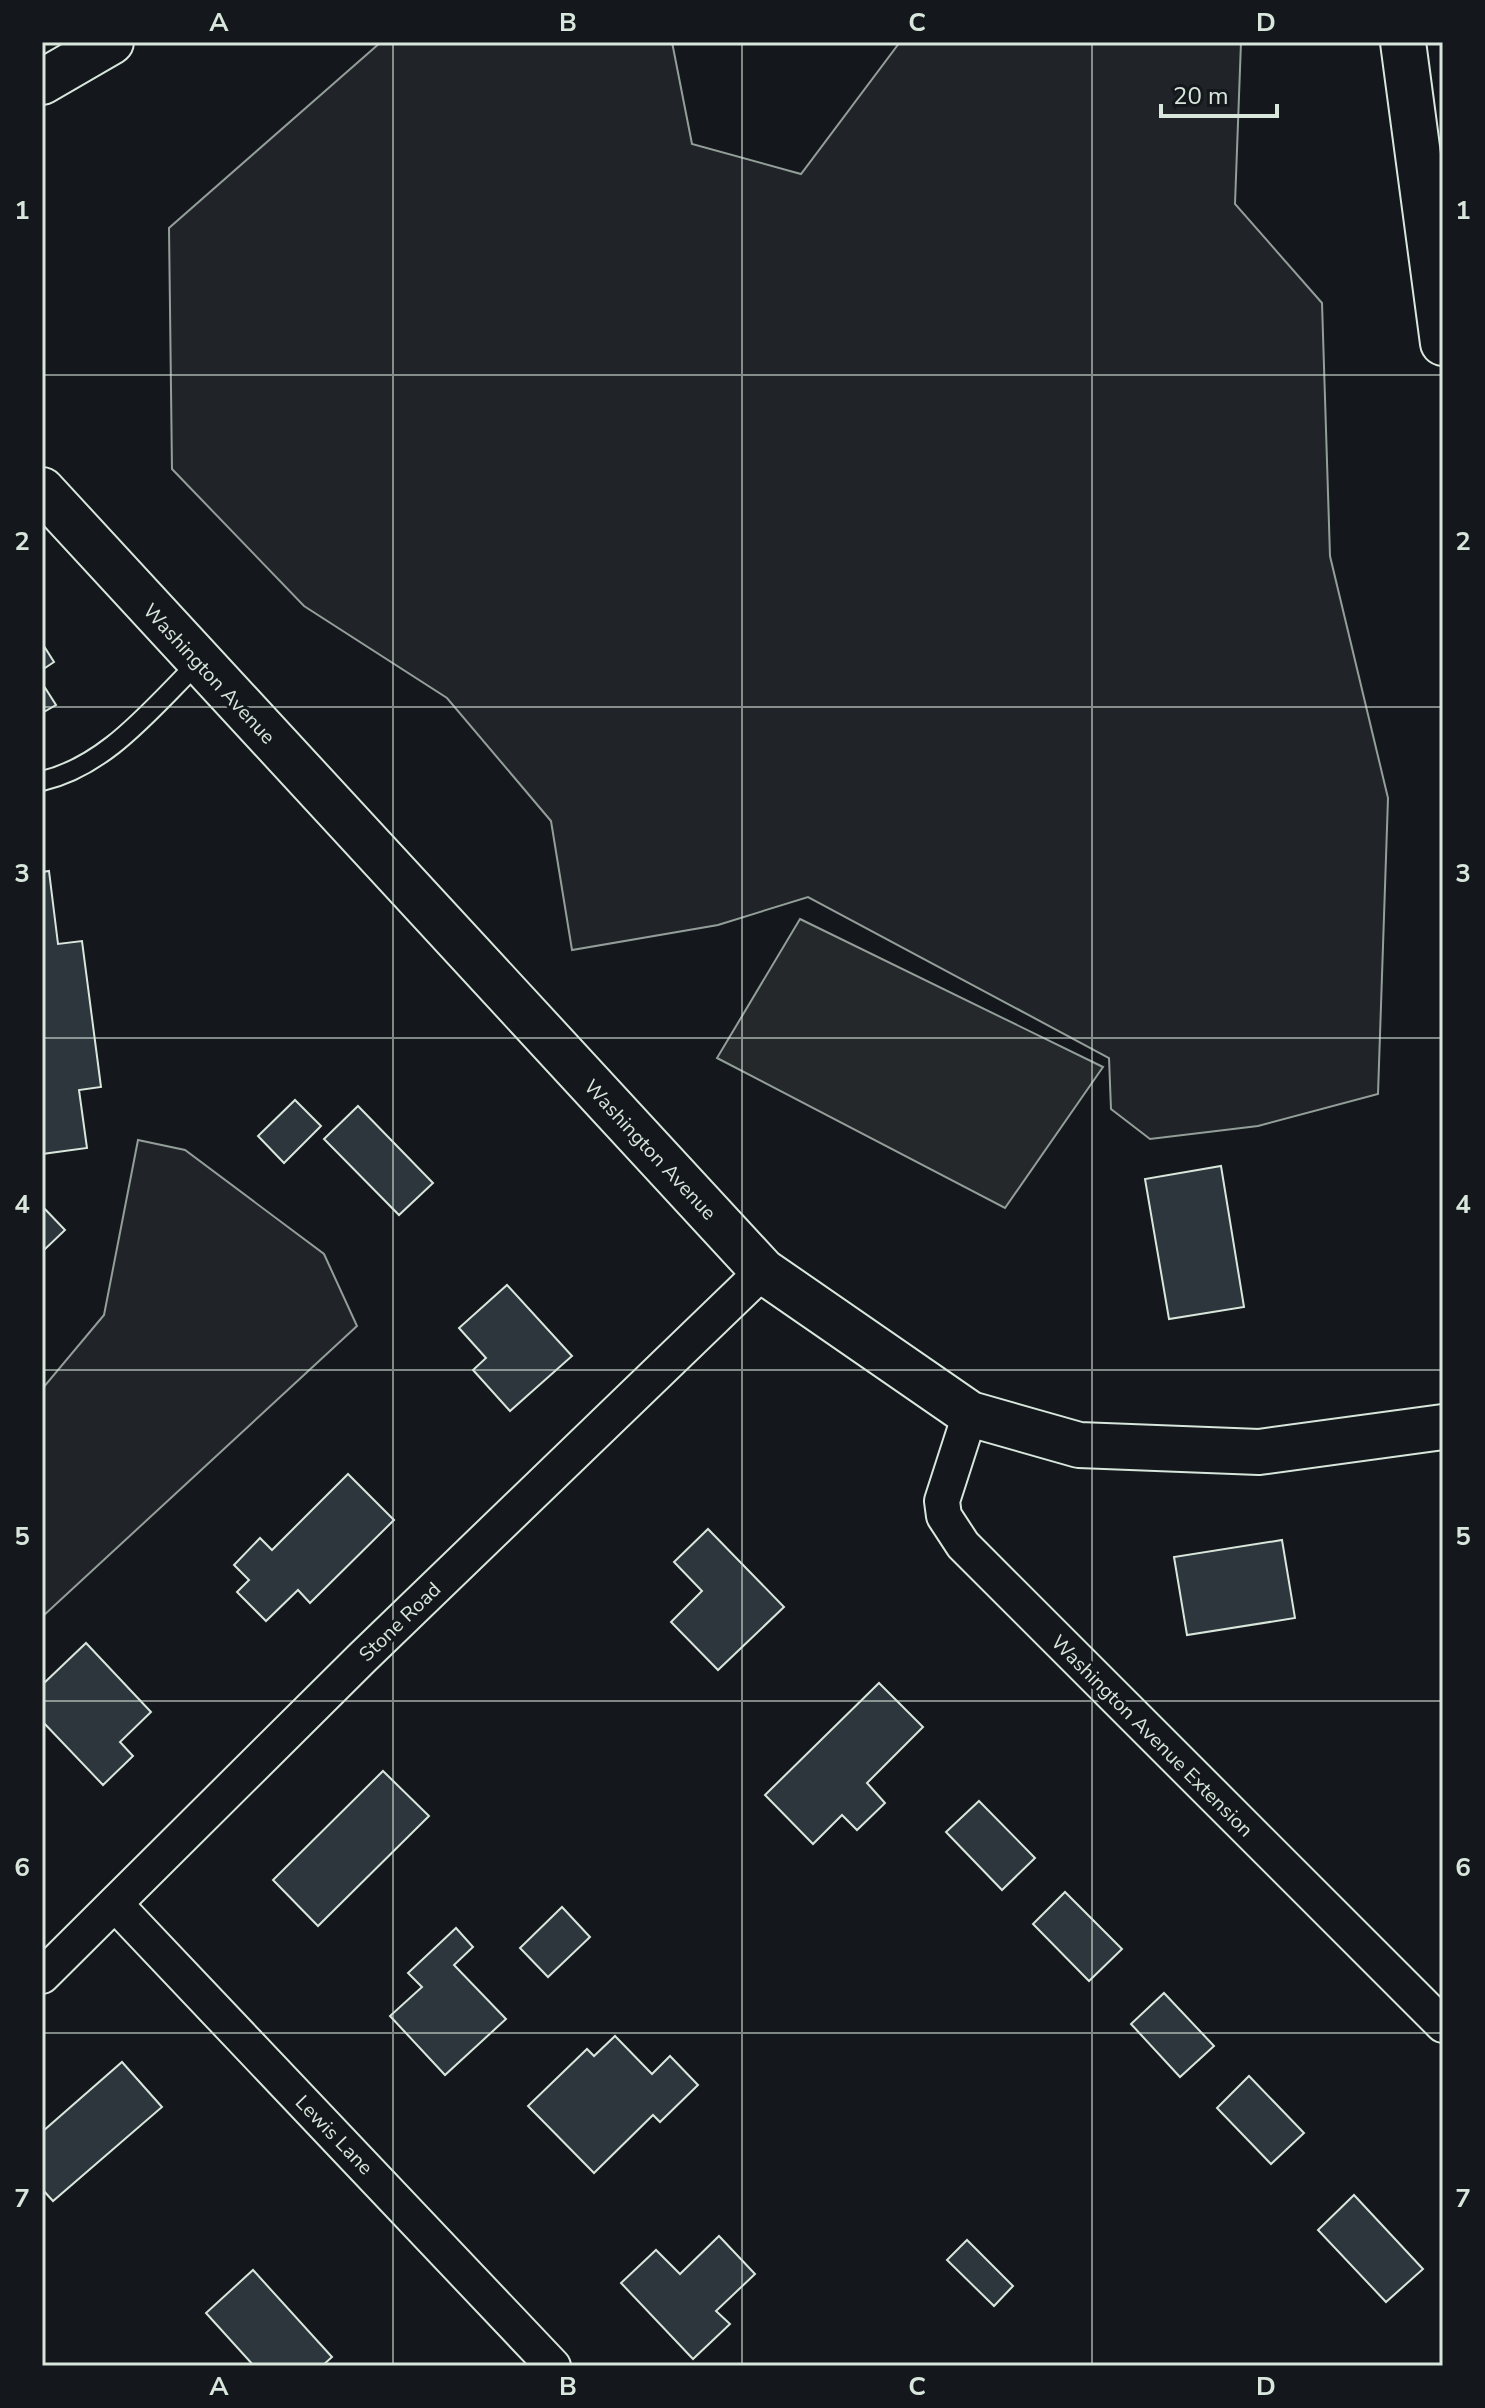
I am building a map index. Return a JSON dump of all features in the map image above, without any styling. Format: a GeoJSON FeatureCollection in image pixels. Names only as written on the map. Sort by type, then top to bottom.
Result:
{"type":"FeatureCollection","features":[{"type":"Feature","properties":{"kind":"street"},"geometry":{"type":"LineString","coordinates":[[42,82],[111,42]]}},
{"type":"Feature","properties":{"kind":"street"},"geometry":{"type":"LineString","coordinates":[[1403,42],[1443,343]]}},
{"type":"Feature","properties":{"kind":"street","name":"Washington Avenue"},"geometry":{"type":"LineString","coordinates":[[42,490],[198,663],[763,1271],[970,1414],[1079,1445],[1259,1452],[1443,1427]]}},
{"type":"Feature","properties":{"kind":"street","name":"Stone Road"},"geometry":{"type":"LineString","coordinates":[[42,1976],[374,1646],[763,1271]]}},
{"type":"Feature","properties":{"kind":"street","name":"Washington Avenue Extension"},"geometry":{"type":"LineString","coordinates":[[970,1414],[942,1501],[944,1516],[963,1545],[1443,2025]]}},
{"type":"Feature","properties":{"kind":"street","name":"Lewis Lane"},"geometry":{"type":"LineString","coordinates":[[115,1904],[553,2366]]}},
{"type":"Feature","properties":{"kind":"lane"},"geometry":{"type":"LineString","coordinates":[[42,781],[66,775],[110,748],[198,663]]}},
{"type":"Feature","properties":{"kind":"shaded area"},"geometry":{"type":"Polygon","coordinates":[[[381,42],[672,42],[692,144],[801,174],[900,42],[1241,42],[1235,204],[1322,303],[1330,556],[1388,798],[1378,1094],[1258,1126],[1150,1139],[1111,1109],[1109,1058],[808,897],[718,925],[572,950],[551,821],[447,698],[304,606],[172,469],[169,228],[381,42]]]}},
{"type":"Feature","properties":{"kind":"shaded area"},"geometry":{"type":"Polygon","coordinates":[[[800,919],[1103,1067],[1005,1208],[717,1058],[800,919]]]}},
{"type":"Feature","properties":{"kind":"shaded area"},"geometry":{"type":"Polygon","coordinates":[[[138,1140],[185,1150],[324,1254],[357,1326],[42,1617],[42,1389],[104,1315],[138,1140]]]}},
{"type":"Feature","properties":{"kind":"building"},"geometry":{"type":"Polygon","coordinates":[[[42,643],[54,662],[42,670],[42,643]]]}},
{"type":"Feature","properties":{"kind":"building"},"geometry":{"type":"Polygon","coordinates":[[[42,683],[56,705],[42,713],[42,683]]]}},
{"type":"Feature","properties":{"kind":"building"},"geometry":{"type":"Polygon","coordinates":[[[49,871],[58,944],[82,941],[101,1087],[79,1090],[87,1148],[42,1154],[42,872],[49,871]]]}},
{"type":"Feature","properties":{"kind":"building"},"geometry":{"type":"Polygon","coordinates":[[[295,1100],[321,1126],[284,1163],[258,1136],[295,1100]]]}},
{"type":"Feature","properties":{"kind":"building"},"geometry":{"type":"Polygon","coordinates":[[[358,1106],[433,1183],[399,1215],[324,1139],[358,1106]]]}},
{"type":"Feature","properties":{"kind":"building"},"geometry":{"type":"Polygon","coordinates":[[[1221,1166],[1244,1307],[1169,1319],[1145,1179],[1221,1166]]]}},
{"type":"Feature","properties":{"kind":"building"},"geometry":{"type":"Polygon","coordinates":[[[42,1206],[65,1230],[42,1252],[42,1206]]]}},
{"type":"Feature","properties":{"kind":"building"},"geometry":{"type":"Polygon","coordinates":[[[507,1285],[572,1356],[510,1411],[473,1370],[486,1358],[459,1328],[507,1285]]]}},
{"type":"Feature","properties":{"kind":"building"},"geometry":{"type":"Polygon","coordinates":[[[348,1474],[394,1520],[310,1603],[298,1590],[266,1621],[237,1592],[249,1580],[234,1565],[260,1538],[272,1550],[348,1474]]]}},
{"type":"Feature","properties":{"kind":"building"},"geometry":{"type":"Polygon","coordinates":[[[708,1529],[784,1607],[718,1670],[671,1622],[702,1591],[674,1562],[708,1529]]]}},
{"type":"Feature","properties":{"kind":"building"},"geometry":{"type":"Polygon","coordinates":[[[1282,1540],[1295,1618],[1187,1635],[1174,1557],[1282,1540]]]}},
{"type":"Feature","properties":{"kind":"building"},"geometry":{"type":"Polygon","coordinates":[[[86,1643],[151,1712],[120,1742],[133,1756],[103,1785],[42,1721],[42,1685],[86,1643]]]}},
{"type":"Feature","properties":{"kind":"building"},"geometry":{"type":"Polygon","coordinates":[[[879,1683],[923,1727],[867,1783],[885,1803],[857,1830],[842,1815],[813,1844],[765,1795],[879,1683]]]}},
{"type":"Feature","properties":{"kind":"building"},"geometry":{"type":"Polygon","coordinates":[[[383,1771],[429,1816],[318,1926],[273,1880],[383,1771]]]}},
{"type":"Feature","properties":{"kind":"building"},"geometry":{"type":"Polygon","coordinates":[[[979,1801],[1035,1858],[1002,1890],[946,1832],[979,1801]]]}},
{"type":"Feature","properties":{"kind":"building"},"geometry":{"type":"Polygon","coordinates":[[[1065,1892],[1122,1949],[1089,1981],[1033,1924],[1065,1892]]]}},
{"type":"Feature","properties":{"kind":"building"},"geometry":{"type":"Polygon","coordinates":[[[562,1907],[590,1937],[548,1977],[520,1948],[562,1907]]]}},
{"type":"Feature","properties":{"kind":"building"},"geometry":{"type":"Polygon","coordinates":[[[456,1928],[473,1947],[454,1965],[506,2019],[445,2075],[390,2016],[422,1987],[408,1973],[456,1928]]]}},
{"type":"Feature","properties":{"kind":"building"},"geometry":{"type":"Polygon","coordinates":[[[1164,1993],[1214,2046],[1180,2077],[1131,2024],[1164,1993]]]}},
{"type":"Feature","properties":{"kind":"building"},"geometry":{"type":"Polygon","coordinates":[[[615,2036],[652,2074],[670,2056],[698,2085],[660,2122],[653,2115],[594,2173],[528,2106],[587,2049],[594,2056],[615,2036]]]}},
{"type":"Feature","properties":{"kind":"building"},"geometry":{"type":"Polygon","coordinates":[[[122,2062],[162,2107],[53,2201],[42,2189],[42,2132],[122,2062]]]}},
{"type":"Feature","properties":{"kind":"building"},"geometry":{"type":"Polygon","coordinates":[[[1249,2076],[1304,2133],[1271,2164],[1217,2108],[1249,2076]]]}},
{"type":"Feature","properties":{"kind":"building"},"geometry":{"type":"Polygon","coordinates":[[[1354,2195],[1423,2269],[1386,2302],[1318,2230],[1354,2195]]]}},
{"type":"Feature","properties":{"kind":"building"},"geometry":{"type":"Polygon","coordinates":[[[719,2236],[755,2274],[716,2311],[730,2324],[693,2359],[621,2283],[656,2250],[680,2274],[719,2236]]]}},
{"type":"Feature","properties":{"kind":"building"},"geometry":{"type":"Polygon","coordinates":[[[967,2240],[1013,2286],[994,2306],[947,2260],[967,2240]]]}},
{"type":"Feature","properties":{"kind":"building"},"geometry":{"type":"Polygon","coordinates":[[[253,2270],[332,2357],[322,2366],[254,2366],[206,2313],[253,2270]]]}}]}
